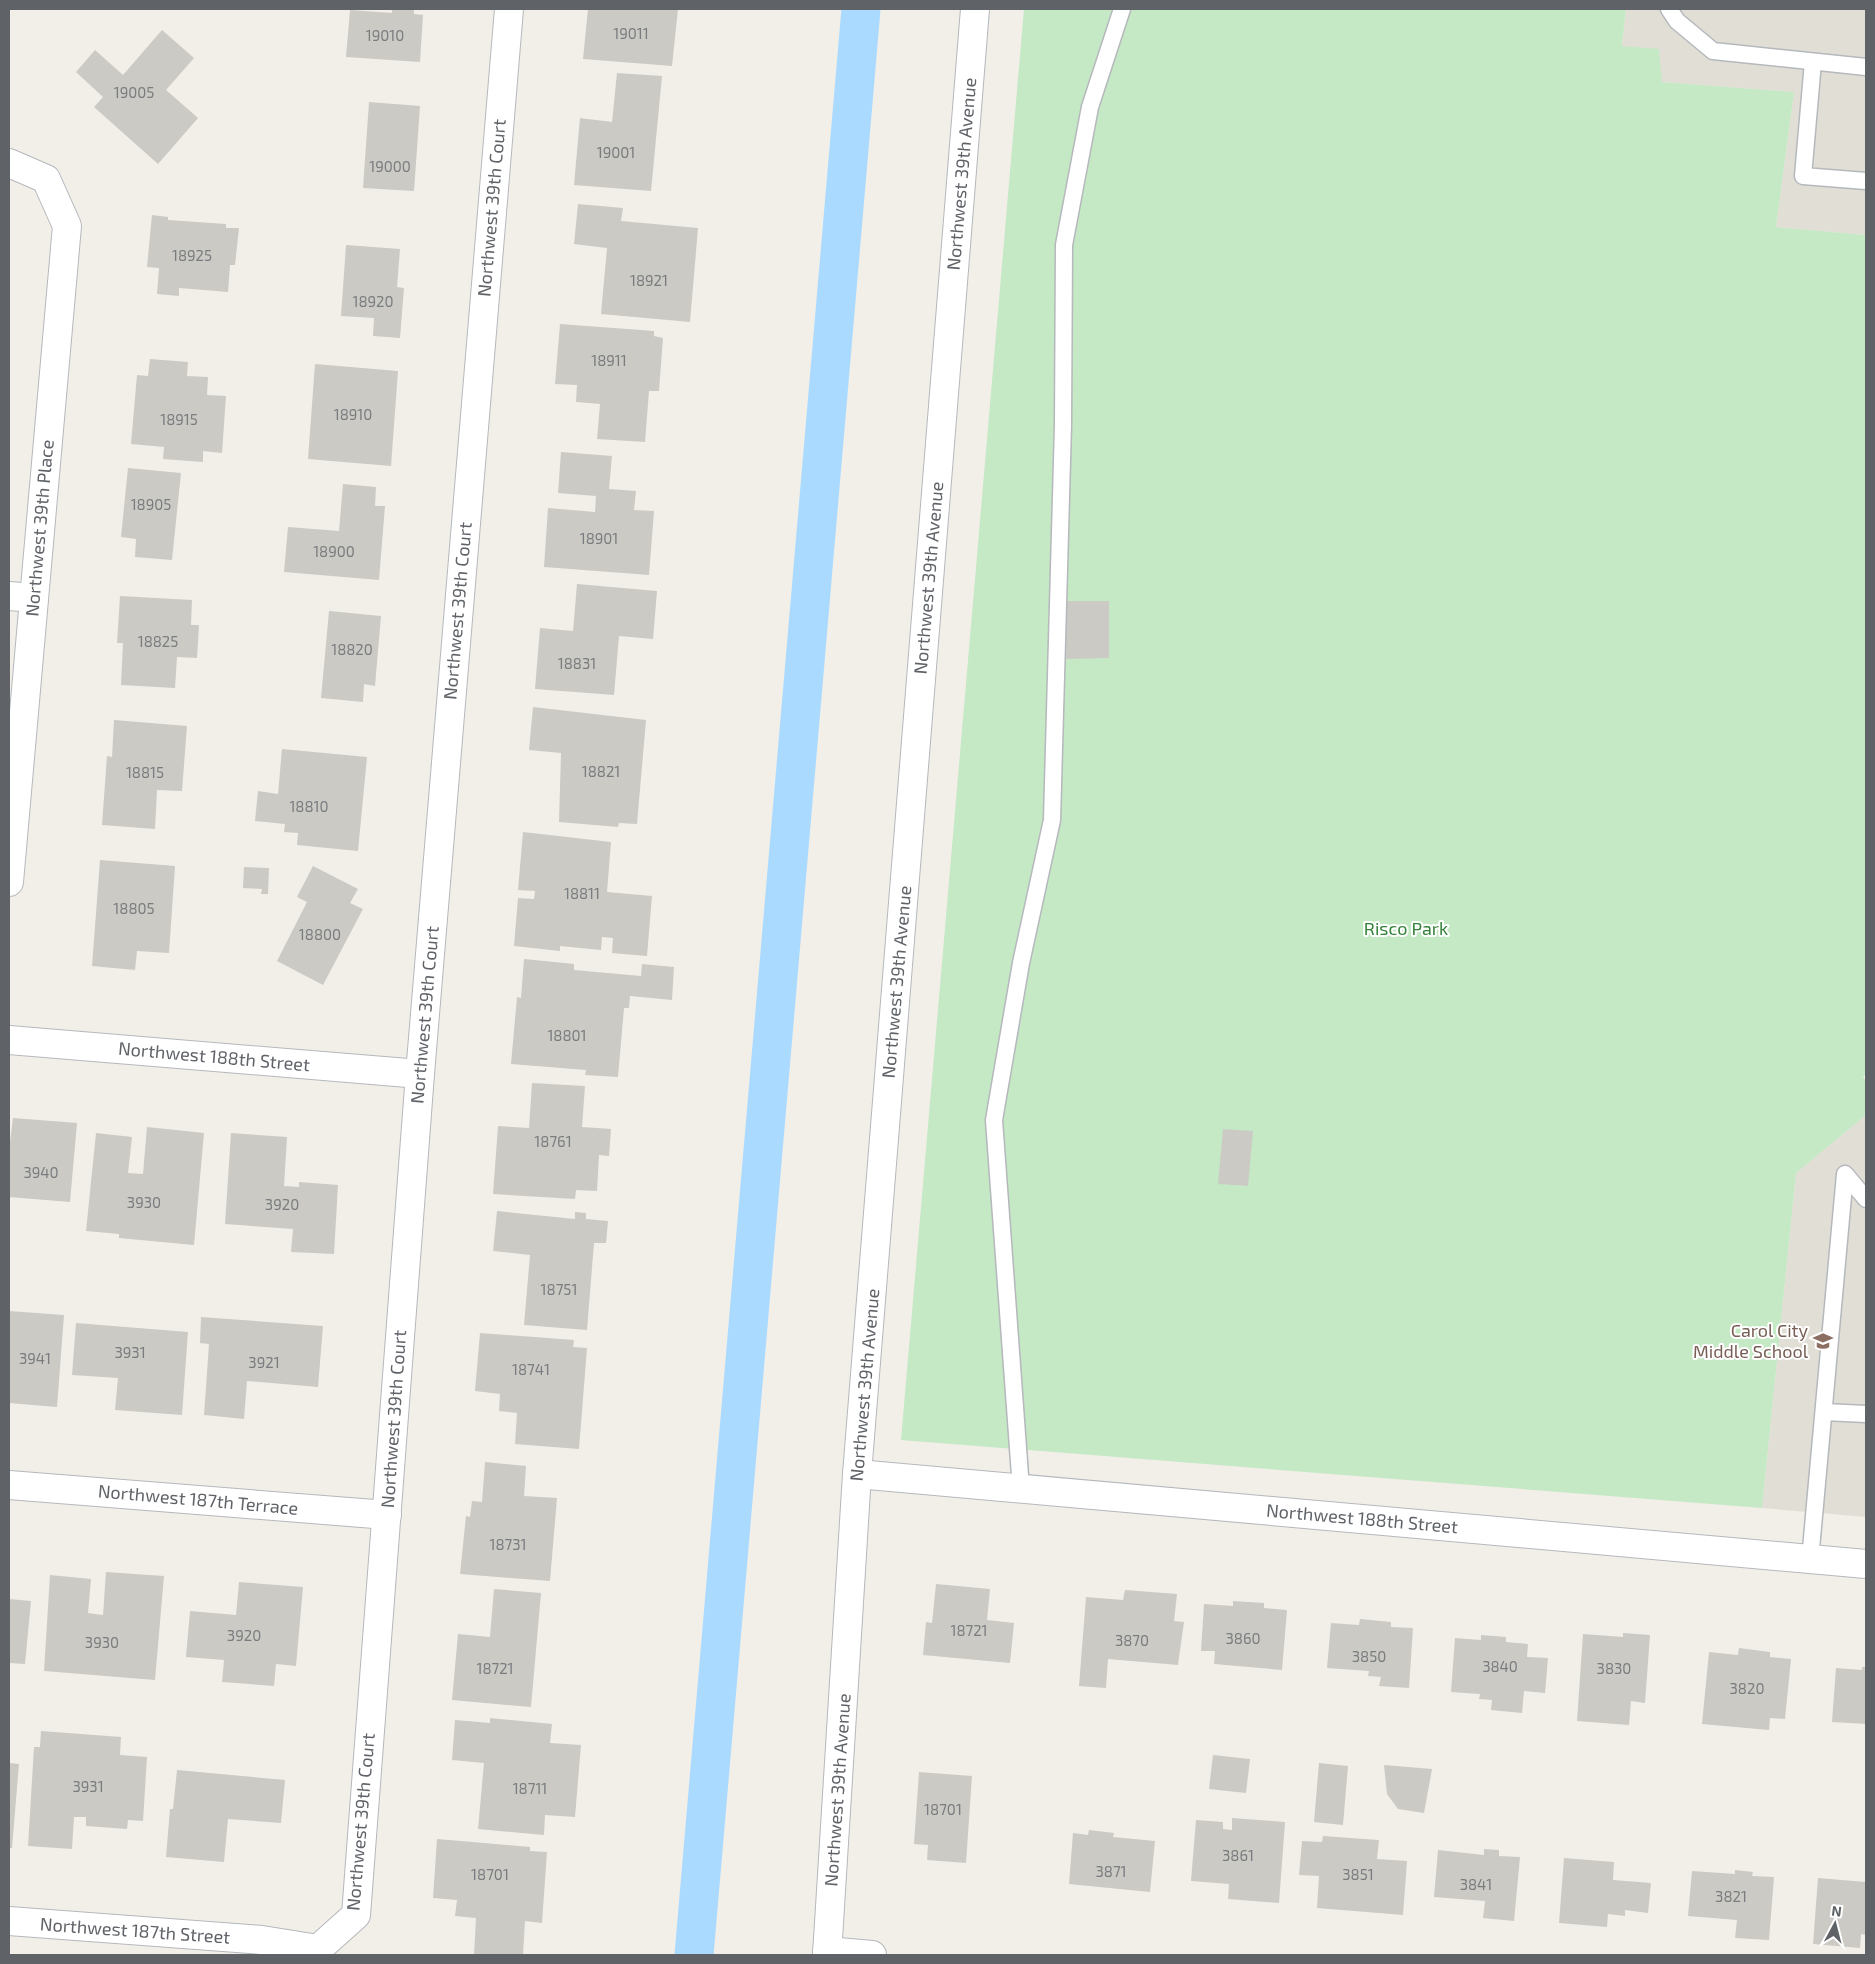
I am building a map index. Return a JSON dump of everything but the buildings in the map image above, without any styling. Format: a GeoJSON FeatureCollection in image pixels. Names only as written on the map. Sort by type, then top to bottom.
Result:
{"type":"FeatureCollection","features":[{"type":"Feature","properties":{"kind":"street","name":"Northwest 39th Court"},"geometry":{"type":"LineString","coordinates":[[262,1940],[318,1948],[356,1915],[420,1074],[509,9]]}},
{"type":"Feature","properties":{"kind":"street","name":"Northwest 39th Avenue"},"geometry":{"type":"LineString","coordinates":[[827,1953],[857,1474],[975,9]]}},
{"type":"Feature","properties":{"kind":"street","name":"Northwest 39th Place"},"geometry":{"type":"LineString","coordinates":[[9,162],[46,179],[67,226],[21,597],[9,882]]}},
{"type":"Feature","properties":{"kind":"street","name":"Northwest 188th Street"},"geometry":{"type":"LineString","coordinates":[[9,1040],[420,1074]]}},
{"type":"Feature","properties":{"kind":"street","name":"Northwest 188th Street"},"geometry":{"type":"LineString","coordinates":[[857,1474],[1866,1564]]}},
{"type":"Feature","properties":{"kind":"street","name":"Northwest 187th Terrace"},"geometry":{"type":"LineString","coordinates":[[9,1484],[386,1515]]}},
{"type":"Feature","properties":{"kind":"street","name":"Northwest 187th Street"},"geometry":{"type":"LineString","coordinates":[[9,1921],[262,1940]]}},
{"type":"Feature","properties":{"kind":"street"},"geometry":{"type":"LineString","coordinates":[[827,1953],[872,1955]]}},
{"type":"Feature","properties":{"kind":"lane"},"geometry":{"type":"LineString","coordinates":[[1021,1489],[994,1120],[1021,963],[1052,820],[1063,425],[1064,244],[1090,107],[1122,9]]}},
{"type":"Feature","properties":{"kind":"lane"},"geometry":{"type":"LineString","coordinates":[[1669,9],[1677,21],[1713,51],[1866,67]]}},
{"type":"Feature","properties":{"kind":"lane"},"geometry":{"type":"LineString","coordinates":[[1813,62],[1803,176],[1866,181]]}},
{"type":"Feature","properties":{"kind":"lane"},"geometry":{"type":"LineString","coordinates":[[1810,1560],[1846,1174],[1866,1199]]}},
{"type":"Feature","properties":{"kind":"lane"},"geometry":{"type":"LineString","coordinates":[[1824,1412],[1866,1414]]}},
{"type":"Feature","properties":{"kind":"shaded area"},"geometry":{"type":"Polygon","coordinates":[[[1626,9],[1866,9],[1866,235],[1776,227],[1794,92],[1662,82],[1622,46],[1626,9]]]}},
{"type":"Feature","properties":{"kind":"shaded area","name":"Carol City Middle School"},"geometry":{"type":"Polygon","coordinates":[[[1866,1115],[1866,1517],[1762,1508],[1796,1173],[1866,1115]]]}},
{"type":"Feature","properties":{"kind":"green space","name":"Risco Park"},"geometry":{"type":"Polygon","coordinates":[[[1024,9],[1626,9],[1622,46],[1659,49],[1662,82],[1794,92],[1776,227],[1866,235],[1866,1074],[1863,1077],[1866,1081],[1866,1115],[1796,1173],[1762,1508],[901,1440],[1024,9]]]}},
{"type":"Feature","properties":{"kind":"waterway"},"geometry":{"type":"LineString","coordinates":[[694,1955],[861,9]]}},
{"type":"Feature","properties":{"kind":"place","name":"Carol City Middle School"},"geometry":{"type":"Point","coordinates":[1823,1341]}}]}
